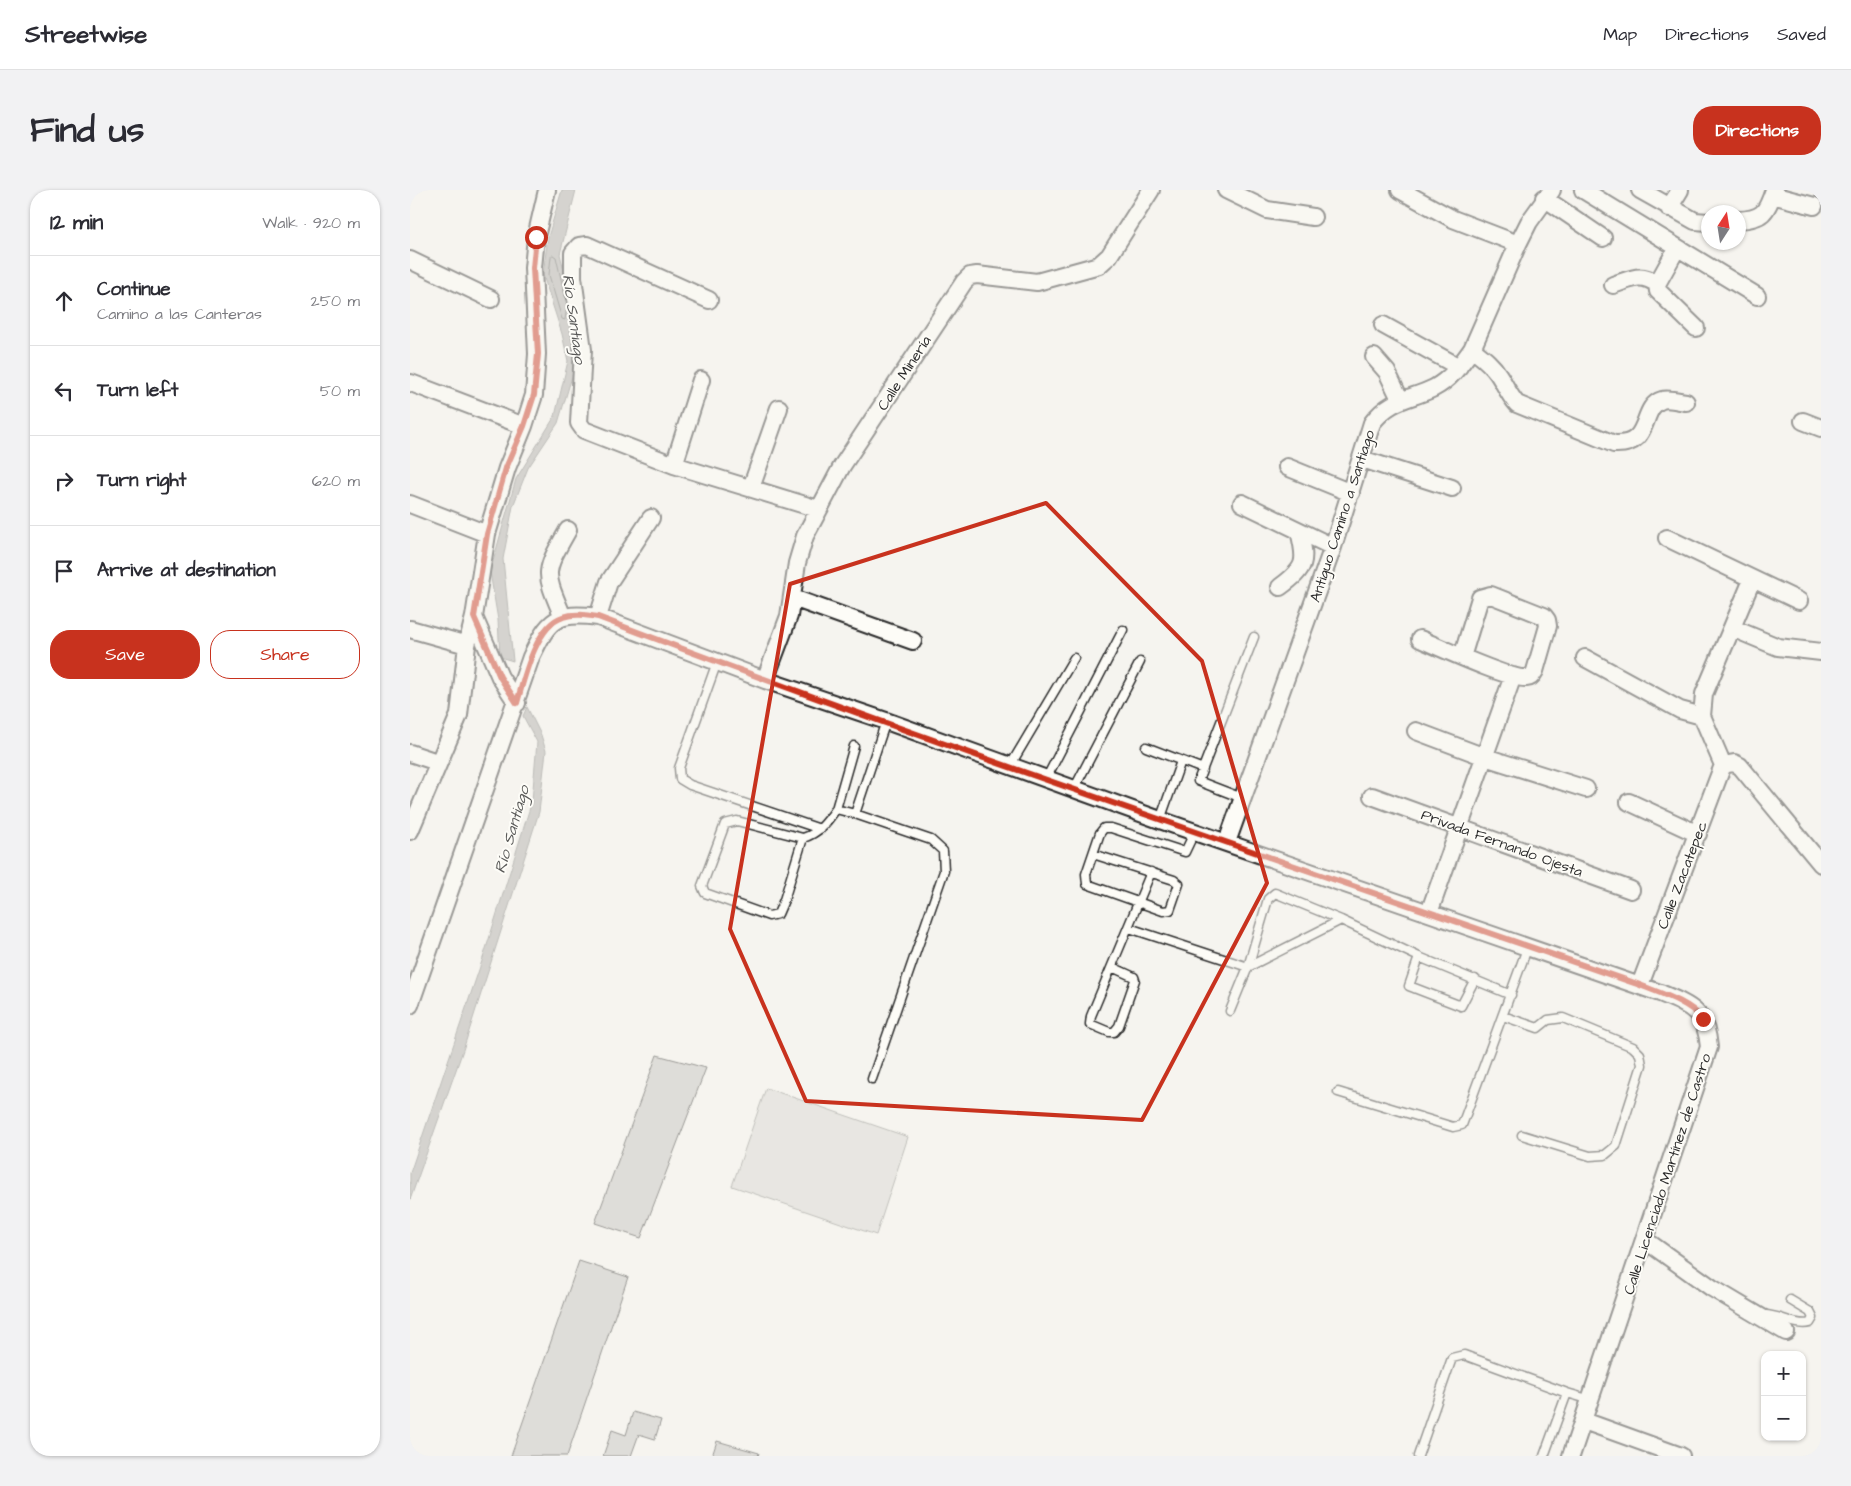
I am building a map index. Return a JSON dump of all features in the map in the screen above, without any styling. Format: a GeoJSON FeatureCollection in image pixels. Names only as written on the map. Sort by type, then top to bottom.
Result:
{"type":"FeatureCollection","features":[{"type":"Feature","properties":{"kind":"street"},"geometry":{"type":"LineString","coordinates":[[410,831],[437,762],[455,728],[459,715],[467,645],[474,617],[487,534],[506,468],[524,426],[534,395],[538,354],[533,268],[536,237],[547,190]]}},
{"type":"Feature","properties":{"kind":"street","name":"Calle Minería"},"geometry":{"type":"LineString","coordinates":[[764,680],[793,598],[797,563],[805,536],[818,509],[842,466],[970,276],[1037,282],[1099,265],[1109,256],[1151,190]]}},
{"type":"Feature","properties":{"kind":"street"},"geometry":{"type":"LineString","coordinates":[[1226,190],[1267,210],[1313,217]]}},
{"type":"Feature","properties":{"kind":"street"},"geometry":{"type":"LineString","coordinates":[[1400,190],[1453,219],[1518,244]]}},
{"type":"Feature","properties":{"kind":"street"},"geometry":{"type":"LineString","coordinates":[[1583,190],[1757,296]]}},
{"type":"Feature","properties":{"kind":"street"},"geometry":{"type":"LineString","coordinates":[[1640,190],[1668,208],[1695,221],[1701,221]]}},
{"type":"Feature","properties":{"kind":"street"},"geometry":{"type":"LineString","coordinates":[[1668,208],[1680,190]]}},
{"type":"Feature","properties":{"kind":"street"},"geometry":{"type":"LineString","coordinates":[[1746,220],[1757,219],[1762,215],[1773,192],[1814,206]]}},
{"type":"Feature","properties":{"kind":"street"},"geometry":{"type":"LineString","coordinates":[[1548,194],[1603,238]]}},
{"type":"Feature","properties":{"kind":"street","name":"Antiguo Camino a Santiago"},"geometry":{"type":"LineString","coordinates":[[1227,842],[1334,547],[1372,422],[1380,411],[1400,399],[1435,387],[1459,367],[1472,349],[1518,244],[1548,194]]}},
{"type":"Feature","properties":{"kind":"street"},"geometry":{"type":"LineString","coordinates":[[709,300],[587,245],[579,246],[574,253],[573,277],[584,350],[579,423],[584,430],[674,464],[818,509]]}},
{"type":"Feature","properties":{"kind":"street"},"geometry":{"type":"LineString","coordinates":[[1678,248],[1657,284],[1658,291],[1696,328]]}},
{"type":"Feature","properties":{"kind":"street"},"geometry":{"type":"LineString","coordinates":[[410,260],[491,299]]}},
{"type":"Feature","properties":{"kind":"street"},"geometry":{"type":"LineString","coordinates":[[1613,285],[1640,276],[1647,277],[1657,284]]}},
{"type":"Feature","properties":{"kind":"street"},"geometry":{"type":"LineString","coordinates":[[1383,325],[1459,367]]}},
{"type":"Feature","properties":{"kind":"street"},"geometry":{"type":"LineString","coordinates":[[1472,349],[1489,362],[1500,376],[1507,392],[1517,404],[1614,444],[1626,444],[1636,440],[1655,404],[1663,400],[1686,402]]}},
{"type":"Feature","properties":{"kind":"street"},"geometry":{"type":"LineString","coordinates":[[1374,356],[1387,372],[1400,399]]}},
{"type":"Feature","properties":{"kind":"street"},"geometry":{"type":"LineString","coordinates":[[674,464],[702,380]]}},
{"type":"Feature","properties":{"kind":"street"},"geometry":{"type":"LineString","coordinates":[[410,383],[524,426]]}},
{"type":"Feature","properties":{"kind":"street"},"geometry":{"type":"LineString","coordinates":[[751,488],[779,408]]}},
{"type":"Feature","properties":{"kind":"street"},"geometry":{"type":"LineString","coordinates":[[1803,421],[1821,428]]}},
{"type":"Feature","properties":{"kind":"street"},"geometry":{"type":"LineString","coordinates":[[1362,459],[1452,488]]}},
{"type":"Feature","properties":{"kind":"street"},"geometry":{"type":"LineString","coordinates":[[1287,468],[1351,494]]}},
{"type":"Feature","properties":{"kind":"street"},"geometry":{"type":"LineString","coordinates":[[1242,503],[1334,547]]}},
{"type":"Feature","properties":{"kind":"street"},"geometry":{"type":"LineString","coordinates":[[410,504],[487,534]]}},
{"type":"Feature","properties":{"kind":"street"},"geometry":{"type":"LineString","coordinates":[[598,617],[610,582],[651,518]]}},
{"type":"Feature","properties":{"kind":"street"},"geometry":{"type":"LineString","coordinates":[[410,1005],[531,657],[551,622],[563,617],[548,581],[548,568],[568,530]]}},
{"type":"Feature","properties":{"kind":"street"},"geometry":{"type":"LineString","coordinates":[[1280,587],[1297,575],[1303,564],[1304,549],[1299,531]]}},
{"type":"Feature","properties":{"kind":"street"},"geometry":{"type":"LineString","coordinates":[[1667,538],[1799,601]]}},
{"type":"Feature","properties":{"kind":"street"},"geometry":{"type":"LineString","coordinates":[[1752,580],[1704,694],[1702,716],[1723,765],[1734,763],[1740,766],[1821,864]]}},
{"type":"Feature","properties":{"kind":"street"},"geometry":{"type":"LineString","coordinates":[[1420,639],[1462,657],[1513,676],[1527,678],[1533,676],[1548,626],[1548,620],[1544,616],[1491,595],[1484,595],[1480,598],[1462,657]]}},
{"type":"Feature","properties":{"kind":"street"},"geometry":{"type":"LineString","coordinates":[[793,598],[913,641]]}},
{"type":"Feature","properties":{"kind":"street","name":"Calle Licenciado Martínez de Castro"},"geometry":{"type":"LineString","coordinates":[[563,617],[577,614],[598,617],[764,680],[886,721],[1160,820],[1640,985],[1695,1010],[1703,1019],[1707,1029],[1709,1047],[1646,1240],[1571,1456]]}},
{"type":"Feature","properties":{"kind":"street"},"geometry":{"type":"LineString","coordinates":[[474,617],[500,677],[517,701]]}},
{"type":"Feature","properties":{"kind":"street"},"geometry":{"type":"LineString","coordinates":[[410,628],[467,645]]}},
{"type":"Feature","properties":{"kind":"street"},"geometry":{"type":"LineString","coordinates":[[1732,628],[1778,647],[1821,652]]}},
{"type":"Feature","properties":{"kind":"street"},"geometry":{"type":"LineString","coordinates":[[1585,658],[1680,710],[1702,716]]}},
{"type":"Feature","properties":{"kind":"street"},"geometry":{"type":"LineString","coordinates":[[1429,913],[1513,676]]}},
{"type":"Feature","properties":{"kind":"street"},"geometry":{"type":"LineString","coordinates":[[1416,731],[1485,757],[1586,789]]}},
{"type":"Feature","properties":{"kind":"street"},"geometry":{"type":"LineString","coordinates":[[410,753],[437,762]]}},
{"type":"Feature","properties":{"kind":"street","name":"Calle Zacatepec"},"geometry":{"type":"LineString","coordinates":[[1640,985],[1723,765]]}},
{"type":"Feature","properties":{"kind":"street","name":"Privada Fernando Ojesta"},"geometry":{"type":"LineString","coordinates":[[1372,796],[1631,890]]}},
{"type":"Feature","properties":{"kind":"street"},"geometry":{"type":"LineString","coordinates":[[1628,802],[1698,834]]}},
{"type":"Feature","properties":{"kind":"street"},"geometry":{"type":"LineString","coordinates":[[1646,1240],[1712,1288],[1786,1332]]}},
{"type":"Feature","properties":{"kind":"street"},"geometry":{"type":"LineString","coordinates":[[1584,1421],[1681,1456]]}},
{"type":"Feature","properties":{"kind":"lane"},"geometry":{"type":"LineString","coordinates":[[1046,779],[1123,630]]}},
{"type":"Feature","properties":{"kind":"lane"},"geometry":{"type":"LineString","coordinates":[[1242,798],[1198,781],[1254,637]]}},
{"type":"Feature","properties":{"kind":"lane"},"geometry":{"type":"LineString","coordinates":[[1010,766],[1074,658]]}},
{"type":"Feature","properties":{"kind":"lane"},"geometry":{"type":"LineString","coordinates":[[717,662],[679,768],[680,779],[690,785],[820,829]]}},
{"type":"Feature","properties":{"kind":"lane"},"geometry":{"type":"LineString","coordinates":[[1074,789],[1140,662]]}},
{"type":"Feature","properties":{"kind":"lane"},"geometry":{"type":"LineString","coordinates":[[855,814],[886,721]]}},
{"type":"Feature","properties":{"kind":"lane"},"geometry":{"type":"LineString","coordinates":[[803,838],[778,914],[769,916],[705,892],[702,886],[725,824],[737,821],[803,838],[813,835],[820,829],[836,810],[854,746]]}},
{"type":"Feature","properties":{"kind":"lane"},"geometry":{"type":"LineString","coordinates":[[1146,747],[1203,770]]}},
{"type":"Feature","properties":{"kind":"lane"},"geometry":{"type":"LineString","coordinates":[[1160,820],[1181,761]]}},
{"type":"Feature","properties":{"kind":"lane"},"geometry":{"type":"LineString","coordinates":[[836,810],[855,814],[931,840],[943,851],[944,871],[872,1080]]}},
{"type":"Feature","properties":{"kind":"lane"},"geometry":{"type":"LineString","coordinates":[[1093,854],[1174,880],[1179,884],[1170,910],[1163,911],[1087,884],[1086,874],[1093,854],[1104,828],[1111,828],[1185,852],[1195,831]]}},
{"type":"Feature","properties":{"kind":"lane"},"geometry":{"type":"LineString","coordinates":[[1112,967],[1134,977],[1135,980],[1119,1026],[1114,1032],[1109,1032],[1090,1024],[1091,1016],[1151,872]]}},
{"type":"Feature","properties":{"kind":"lane"},"geometry":{"type":"LineString","coordinates":[[1230,1011],[1248,967],[1268,898],[1275,893],[1341,920],[1419,957],[1511,994]]}},
{"type":"Feature","properties":{"kind":"lane"},"geometry":{"type":"LineString","coordinates":[[1129,928],[1248,967],[1341,920]]}},
{"type":"Feature","properties":{"kind":"lane"},"geometry":{"type":"LineString","coordinates":[[1338,1092],[1452,1127],[1462,1125],[1528,946]]}},
{"type":"Feature","properties":{"kind":"lane"},"geometry":{"type":"LineString","coordinates":[[1419,957],[1409,986],[1461,1006],[1475,980]]}},
{"type":"Feature","properties":{"kind":"lane"},"geometry":{"type":"LineString","coordinates":[[1503,1016],[1538,1028],[1548,1020],[1563,1018],[1633,1046],[1640,1054],[1642,1065],[1616,1146],[1605,1154],[1590,1156],[1522,1135]]}},
{"type":"Feature","properties":{"kind":"lane"},"geometry":{"type":"LineString","coordinates":[[1760,1316],[1773,1315],[1805,1324],[1810,1323],[1812,1318],[1810,1312],[1790,1300]]}},
{"type":"Feature","properties":{"kind":"lane"},"geometry":{"type":"LineString","coordinates":[[1418,1456],[1452,1358],[1458,1354],[1591,1400]]}},
{"type":"Feature","properties":{"kind":"lane"},"geometry":{"type":"LineString","coordinates":[[1544,1456],[1567,1393]]}},
{"type":"Feature","properties":{"kind":"highlighted area"},"geometry":{"type":"Polygon","coordinates":[[[1046,503],[1202,661],[1267,883],[1142,1120],[806,1101],[730,929],[790,584],[1046,503]]]}},
{"type":"Feature","properties":{"kind":"shaded area"},"geometry":{"type":"Polygon","coordinates":[[[766,1088],[908,1137],[876,1235],[732,1186],[766,1088]]]}},
{"type":"Feature","properties":{"kind":"water"},"geometry":{"type":"Polygon","coordinates":[[[562,190],[576,190],[560,254],[572,304],[573,373],[558,423],[528,468],[513,506],[503,559],[513,661],[500,657],[498,620],[490,572],[516,479],[555,416],[568,361],[562,334],[543,275],[548,237],[562,190]]]}},
{"type":"Feature","properties":{"kind":"water"},"geometry":{"type":"Polygon","coordinates":[[[527,707],[541,735],[546,751],[539,812],[463,1050],[410,1200],[410,1173],[484,955],[532,801],[537,742],[523,716],[527,707]]]}},
{"type":"Feature","properties":{"kind":"building"},"geometry":{"type":"Polygon","coordinates":[[[657,1055],[706,1068],[641,1238],[595,1223],[657,1055]]]}},
{"type":"Feature","properties":{"kind":"building"},"geometry":{"type":"Polygon","coordinates":[[[579,1261],[628,1277],[567,1456],[511,1456],[579,1261]]]}},
{"type":"Feature","properties":{"kind":"building"},"geometry":{"type":"Polygon","coordinates":[[[633,1412],[661,1420],[655,1439],[639,1434],[631,1456],[603,1456],[612,1430],[626,1435],[633,1412]]]}},
{"type":"Feature","properties":{"kind":"building"},"geometry":{"type":"Polygon","coordinates":[[[717,1441],[759,1453],[758,1456],[712,1456],[717,1441]]]}},
{"type":"Feature","properties":{"kind":"route"},"geometry":{"type":"LineString","coordinates":[[536,237],[533,268],[538,354],[534,395],[524,426],[506,468],[487,534],[474,617],[500,677],[517,703],[531,657],[551,622],[577,614],[598,617],[764,680],[886,721],[1160,820],[1640,985],[1695,1010],[1703,1019]]}},
{"type":"Feature","properties":{"kind":"water label","name":"Río Santiago"},"geometry":{"type":"Point","coordinates":[575,319]}},
{"type":"Feature","properties":{"kind":"water label","name":"Río Santiago"},"geometry":{"type":"Point","coordinates":[511,829]}}]}
